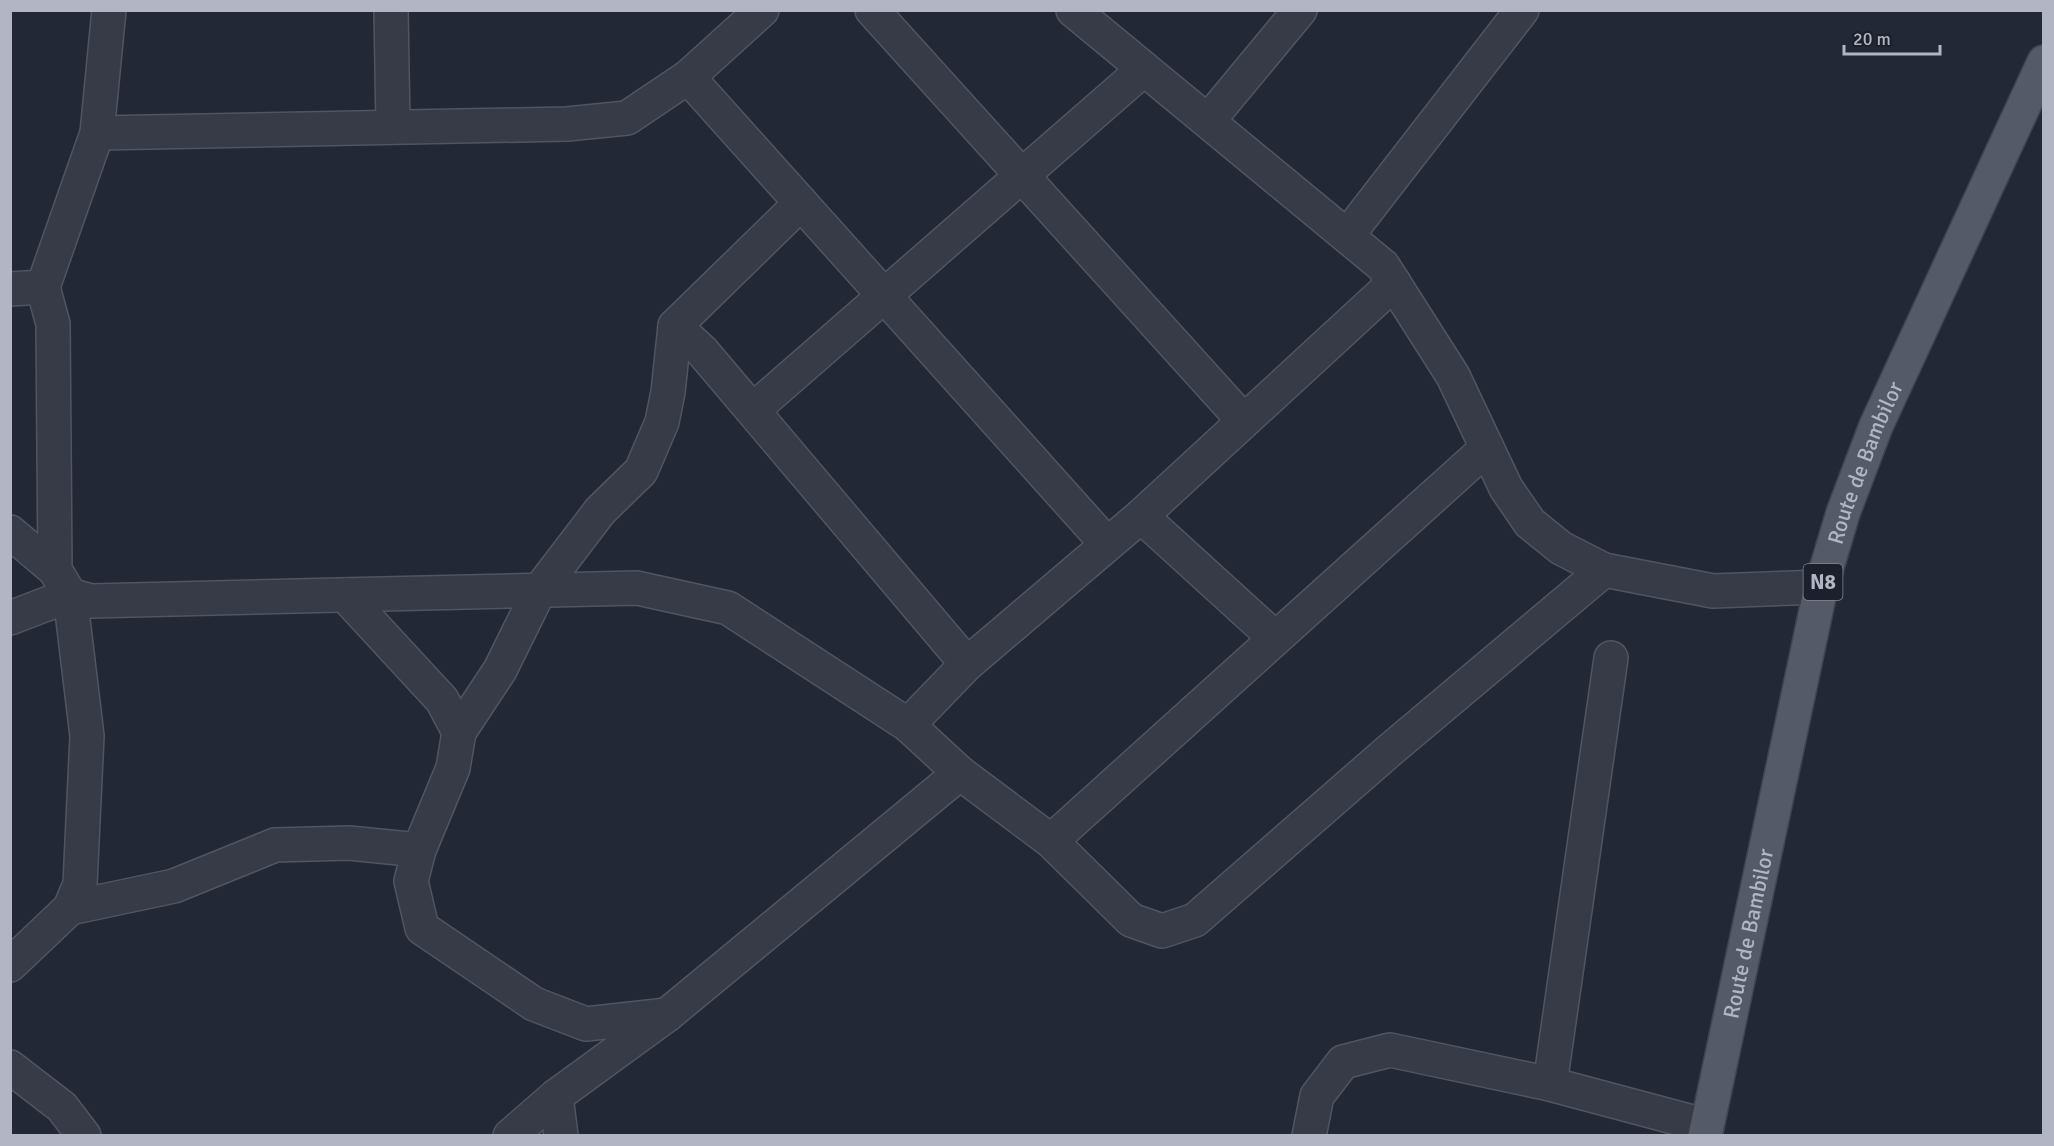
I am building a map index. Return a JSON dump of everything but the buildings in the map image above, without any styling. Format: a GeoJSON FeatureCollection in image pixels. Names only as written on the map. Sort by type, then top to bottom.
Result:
{"type":"FeatureCollection","features":[{"type":"Feature","properties":{"kind":"main road","name":"Route de Bambilor"},"geometry":{"type":"LineString","coordinates":[[1706,1131],[1821,587],[1843,513],[1876,426],[2043,62]]}},
{"type":"Feature","properties":{"kind":"street"},"geometry":{"type":"LineString","coordinates":[[10,965],[70,908],[80,884],[87,736],[63,583],[53,324],[43,287],[97,133],[109,10]]}},
{"type":"Feature","properties":{"kind":"street"},"geometry":{"type":"LineString","coordinates":[[391,10],[393,127]]}},
{"type":"Feature","properties":{"kind":"street"},"geometry":{"type":"LineString","coordinates":[[97,133],[567,124],[627,118],[688,77],[762,10]]}},
{"type":"Feature","properties":{"kind":"street"},"geometry":{"type":"LineString","coordinates":[[872,10],[1243,420]]}},
{"type":"Feature","properties":{"kind":"street"},"geometry":{"type":"LineString","coordinates":[[1073,10],[1383,266],[1454,376],[1506,488],[1530,523],[1561,548],[1604,570],[1713,591],[1821,587]]}},
{"type":"Feature","properties":{"kind":"street"},"geometry":{"type":"LineString","coordinates":[[1208,121],[1300,10]]}},
{"type":"Feature","properties":{"kind":"street"},"geometry":{"type":"LineString","coordinates":[[1347,236],[1522,10]]}},
{"type":"Feature","properties":{"kind":"street"},"geometry":{"type":"LineString","coordinates":[[753,410],[1144,69]]}},
{"type":"Feature","properties":{"kind":"street"},"geometry":{"type":"LineString","coordinates":[[688,77],[1107,544]]}},
{"type":"Feature","properties":{"kind":"street"},"geometry":{"type":"LineString","coordinates":[[666,1015],[585,1024],[534,1004],[422,928],[411,881],[419,850],[453,768],[459,732],[500,670],[539,591],[600,511],[641,471],[662,422],[668,392],[675,326],[801,203]]}},
{"type":"Feature","properties":{"kind":"street"},"geometry":{"type":"LineString","coordinates":[[908,725],[967,664],[1141,516],[1394,283]]}},
{"type":"Feature","properties":{"kind":"street"},"geometry":{"type":"LineString","coordinates":[[10,289],[43,287]]}},
{"type":"Feature","properties":{"kind":"street"},"geometry":{"type":"LineString","coordinates":[[675,326],[702,351],[753,410],[967,664]]}},
{"type":"Feature","properties":{"kind":"street"},"geometry":{"type":"LineString","coordinates":[[1051,841],[1487,448]]}},
{"type":"Feature","properties":{"kind":"street"},"geometry":{"type":"LineString","coordinates":[[1141,516],[1275,638]]}},
{"type":"Feature","properties":{"kind":"street"},"geometry":{"type":"LineString","coordinates":[[10,532],[63,583],[91,601],[637,588],[728,608],[908,725],[960,773],[1051,841],[1131,920],[1162,931],[1195,920],[1390,750],[1604,570]]}},
{"type":"Feature","properties":{"kind":"street"},"geometry":{"type":"LineString","coordinates":[[10,618],[63,583]]}},
{"type":"Feature","properties":{"kind":"street"},"geometry":{"type":"LineString","coordinates":[[345,595],[442,700],[459,732]]}},
{"type":"Feature","properties":{"kind":"street"},"geometry":{"type":"LineString","coordinates":[[1550,1084],[1611,658]]}},
{"type":"Feature","properties":{"kind":"street"},"geometry":{"type":"LineString","coordinates":[[510,1136],[556,1096],[666,1015],[960,773]]}},
{"type":"Feature","properties":{"kind":"street"},"geometry":{"type":"LineString","coordinates":[[70,908],[174,886],[275,845],[349,843],[419,850]]}},
{"type":"Feature","properties":{"kind":"street"},"geometry":{"type":"LineString","coordinates":[[1309,1136],[1317,1096],[1343,1062],[1390,1050],[1550,1084],[1706,1131]]}},
{"type":"Feature","properties":{"kind":"street"},"geometry":{"type":"LineString","coordinates":[[10,1067],[62,1107],[84,1136]]}},
{"type":"Feature","properties":{"kind":"street"},"geometry":{"type":"LineString","coordinates":[[556,1096],[561,1136]]}}]}
